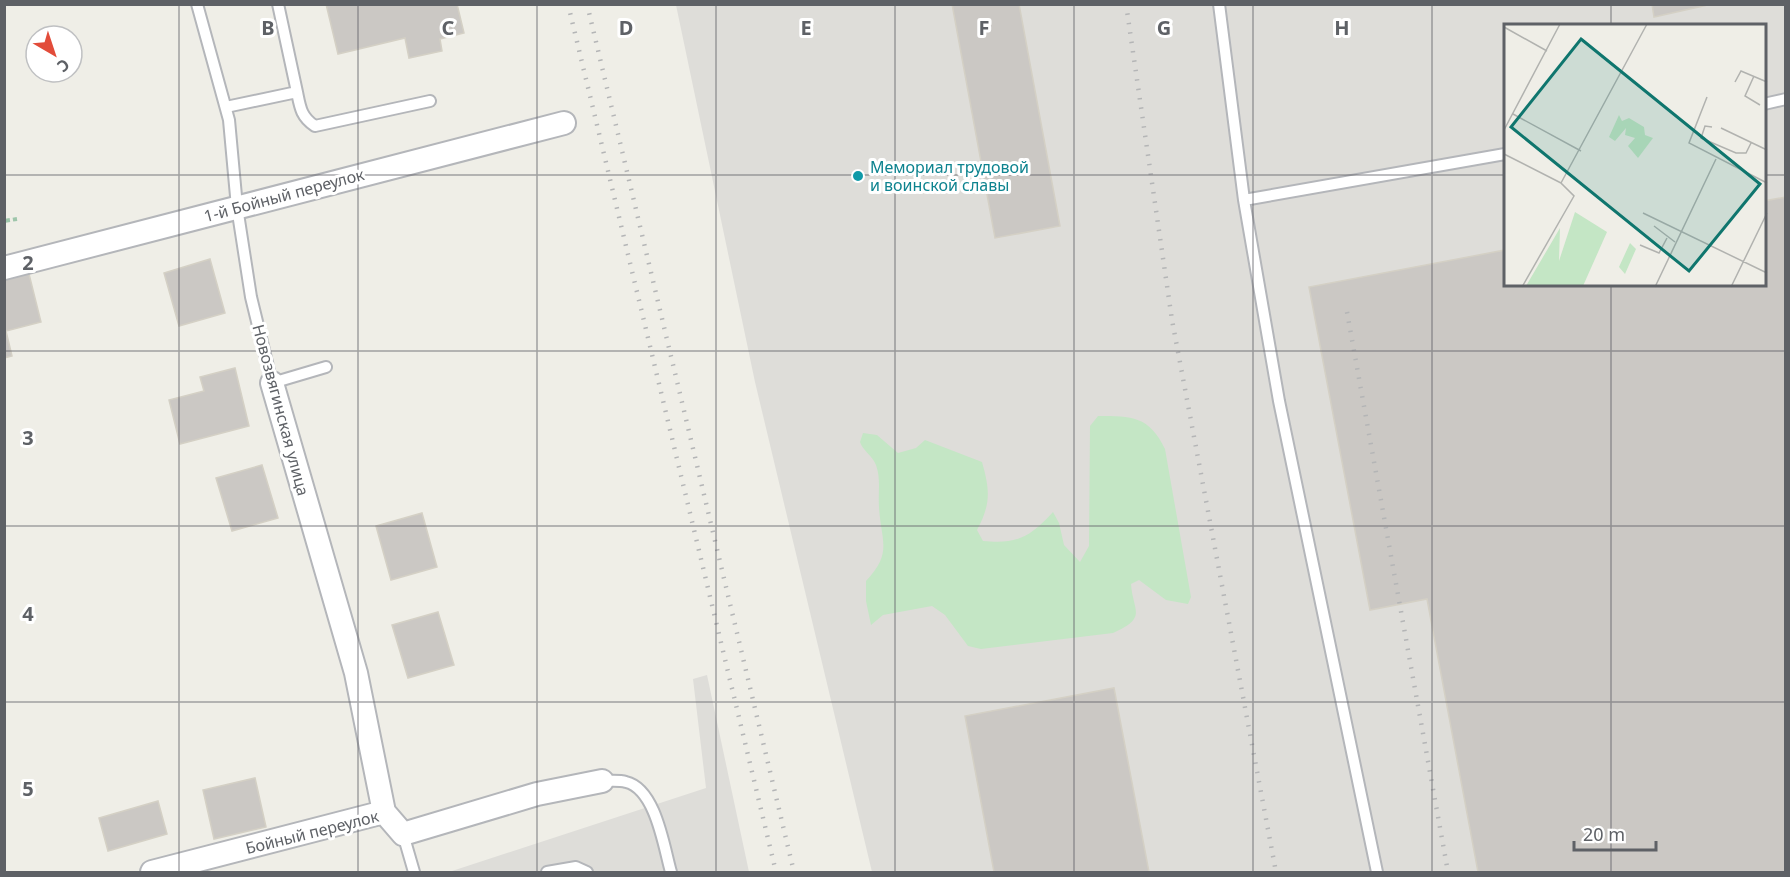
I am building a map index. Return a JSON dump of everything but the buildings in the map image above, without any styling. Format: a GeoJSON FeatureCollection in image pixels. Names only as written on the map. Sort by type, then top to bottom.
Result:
{"type":"FeatureCollection","features":[{"type":"Feature","properties":{"kind":"street","name":"1-й Бойный переулок"},"geometry":{"type":"LineString","coordinates":[[4,268],[564,123]]}},
{"type":"Feature","properties":{"kind":"street","name":"Новозвягинская улица"},"geometry":{"type":"LineString","coordinates":[[272,383],[356,673],[384,812]]}},
{"type":"Feature","properties":{"kind":"street","name":"Бойный переулок"},"geometry":{"type":"LineString","coordinates":[[152,873],[384,812],[403,834],[537,794],[602,781]]}},
{"type":"Feature","properties":{"kind":"lane","name":"Новозвягинская улица"},"geometry":{"type":"LineString","coordinates":[[197,4],[229,120],[237,207],[251,297],[272,383]]}},
{"type":"Feature","properties":{"kind":"lane"},"geometry":{"type":"LineString","coordinates":[[278,4],[301,111],[306,120],[315,126],[430,101]]}},
{"type":"Feature","properties":{"kind":"lane"},"geometry":{"type":"LineString","coordinates":[[1219,4],[1244,200],[1279,401],[1377,873]]}},
{"type":"Feature","properties":{"kind":"lane"},"geometry":{"type":"LineString","coordinates":[[226,107],[297,92]]}},
{"type":"Feature","properties":{"kind":"lane"},"geometry":{"type":"LineString","coordinates":[[1766,104],[1785,99]]}},
{"type":"Feature","properties":{"kind":"lane"},"geometry":{"type":"LineString","coordinates":[[1244,200],[1504,154]]}},
{"type":"Feature","properties":{"kind":"lane"},"geometry":{"type":"LineString","coordinates":[[272,383],[326,367]]}},
{"type":"Feature","properties":{"kind":"lane"},"geometry":{"type":"LineString","coordinates":[[602,781],[628,782],[645,795],[654,811],[671,873]]}},
{"type":"Feature","properties":{"kind":"lane"},"geometry":{"type":"LineString","coordinates":[[403,834],[414,873]]}},
{"type":"Feature","properties":{"kind":"lane"},"geometry":{"type":"LineString","coordinates":[[547,873],[576,867],[586,873]]}},
{"type":"Feature","properties":{"kind":"path"},"geometry":{"type":"LineString","coordinates":[[4,221],[17,219]]}},
{"type":"Feature","properties":{"kind":"shaded area"},"geometry":{"type":"Polygon","coordinates":[[[676,5],[1785,5],[1785,872],[872,872],[755,382],[676,5]]]}},
{"type":"Feature","properties":{"kind":"shaded area"},"geometry":{"type":"Polygon","coordinates":[[[707,675],[749,872],[449,872],[706,788],[693,679],[707,675]]]}},
{"type":"Feature","properties":{"kind":"green space"},"geometry":{"type":"Polygon","coordinates":[[[1098,416],[1138,420],[1153,430],[1165,449],[1191,597],[1188,604],[1166,600],[1139,580],[1131,584],[1135,618],[1131,623],[1113,633],[981,649],[968,646],[945,615],[932,606],[883,615],[871,625],[866,601],[866,581],[880,562],[883,546],[878,470],[860,442],[863,433],[877,435],[898,453],[916,448],[925,440],[982,462],[988,497],[985,512],[977,530],[983,541],[1005,541],[1022,537],[1037,528],[1053,512],[1059,523],[1064,545],[1080,562],[1089,546],[1090,426],[1098,416]]]}},
{"type":"Feature","properties":{"kind":"railway"},"geometry":{"type":"LineString","coordinates":[[568,4],[776,872]]}},
{"type":"Feature","properties":{"kind":"railway"},"geometry":{"type":"LineString","coordinates":[[587,4],[794,872]]}},
{"type":"Feature","properties":{"kind":"railway"},"geometry":{"type":"LineString","coordinates":[[1126,4],[1172,320],[1276,872]]}},
{"type":"Feature","properties":{"kind":"railway"},"geometry":{"type":"LineString","coordinates":[[1347,312],[1448,872]]}},
{"type":"Feature","properties":{"kind":"place","name":"Мемориал трудовой и воинской славы"},"geometry":{"type":"Point","coordinates":[858,176]}}]}
